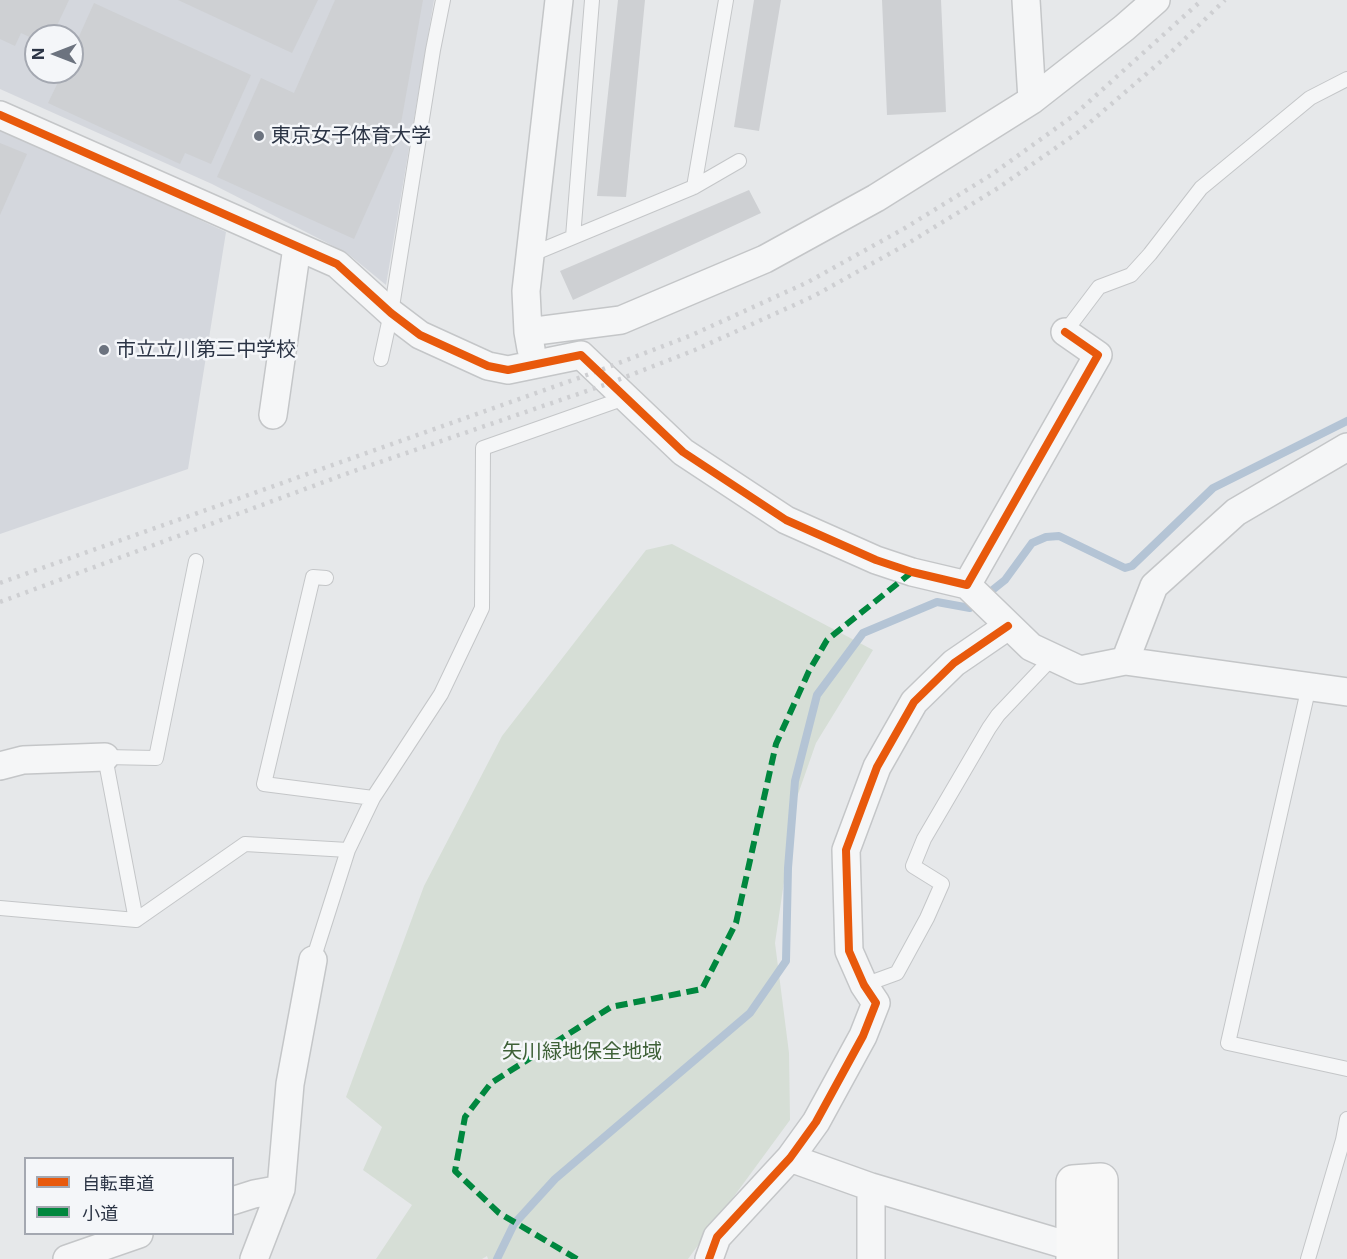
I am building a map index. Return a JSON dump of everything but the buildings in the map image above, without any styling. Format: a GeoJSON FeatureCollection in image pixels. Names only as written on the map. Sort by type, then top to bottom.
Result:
{"type":"FeatureCollection","features":[{"type":"Feature","properties":{"kind":"street"},"geometry":{"type":"LineString","coordinates":[[534,365],[528,332],[526,291],[559,0]]}},
{"type":"Feature","properties":{"kind":"street"},"geometry":{"type":"LineString","coordinates":[[1026,0],[1032,99]]}},
{"type":"Feature","properties":{"kind":"street"},"geometry":{"type":"LineString","coordinates":[[528,332],[621,320],[765,259],[876,198],[1032,99],[1124,28],[1155,0]]}},
{"type":"Feature","properties":{"kind":"street"},"geometry":{"type":"LineString","coordinates":[[0,115],[337,264],[391,313],[420,335],[488,366],[508,370],[581,355],[683,452],[786,520],[876,560],[968,586],[1031,647],[1080,670],[1125,661],[1347,692]]}},
{"type":"Feature","properties":{"kind":"street"},"geometry":{"type":"LineString","coordinates":[[273,416],[297,247]]}},
{"type":"Feature","properties":{"kind":"street"},"geometry":{"type":"LineString","coordinates":[[968,586],[1098,355],[1065,332]]}},
{"type":"Feature","properties":{"kind":"street"},"geometry":{"type":"LineString","coordinates":[[1125,661],[1154,586],[1236,512],[1347,447]]}},
{"type":"Feature","properties":{"kind":"street"},"geometry":{"type":"LineString","coordinates":[[709,1259],[717,1237],[790,1158],[816,1122],[863,1036],[876,1003],[864,985],[849,951],[846,850],[877,767],[914,702],[1000,618]]}},
{"type":"Feature","properties":{"kind":"street"},"geometry":{"type":"LineString","coordinates":[[0,765],[23,760],[105,758]]}},
{"type":"Feature","properties":{"kind":"street"},"geometry":{"type":"LineString","coordinates":[[254,1259],[281,1189],[290,1084],[313,960]]}},
{"type":"Feature","properties":{"kind":"street"},"geometry":{"type":"LineString","coordinates":[[790,1158],[1082,1255]]}},
{"type":"Feature","properties":{"kind":"street"},"geometry":{"type":"LineString","coordinates":[[871,1259],[872,1187]]}},
{"type":"Feature","properties":{"kind":"street"},"geometry":{"type":"LineString","coordinates":[[234,1200],[281,1189]]}},
{"type":"Feature","properties":{"kind":"street"},"geometry":{"type":"LineString","coordinates":[[67,1259],[133,1235]]}},
{"type":"Feature","properties":{"kind":"lane"},"geometry":{"type":"LineString","coordinates":[[381,359],[391,313],[443,0]]}},
{"type":"Feature","properties":{"kind":"lane"},"geometry":{"type":"LineString","coordinates":[[573,237],[592,0]]}},
{"type":"Feature","properties":{"kind":"lane"},"geometry":{"type":"LineString","coordinates":[[694,187],[726,0]]}},
{"type":"Feature","properties":{"kind":"lane"},"geometry":{"type":"LineString","coordinates":[[1065,332],[1099,287],[1131,275],[1201,188],[1310,98],[1347,79]]}},
{"type":"Feature","properties":{"kind":"lane"},"geometry":{"type":"LineString","coordinates":[[530,255],[694,187],[739,161]]}},
{"type":"Feature","properties":{"kind":"lane"},"geometry":{"type":"LineString","coordinates":[[313,960],[348,850],[373,798],[441,694],[482,608],[483,447],[626,398]]}},
{"type":"Feature","properties":{"kind":"lane"},"geometry":{"type":"LineString","coordinates":[[136,920],[105,758],[156,759],[196,561]]}},
{"type":"Feature","properties":{"kind":"lane"},"geometry":{"type":"LineString","coordinates":[[326,578],[313,577],[264,784],[373,798]]}},
{"type":"Feature","properties":{"kind":"lane"},"geometry":{"type":"LineString","coordinates":[[864,985],[897,973],[927,918],[942,884],[913,866],[924,838],[998,715],[1053,657]]}},
{"type":"Feature","properties":{"kind":"lane"},"geometry":{"type":"LineString","coordinates":[[1309,686],[1228,1043],[1347,1069]]}},
{"type":"Feature","properties":{"kind":"lane"},"geometry":{"type":"LineString","coordinates":[[0,908],[136,920],[245,844],[348,850]]}},
{"type":"Feature","properties":{"kind":"lane"},"geometry":{"type":"LineString","coordinates":[[1308,1259],[1345,1140],[1347,1119]]}},
{"type":"Feature","properties":{"kind":"shaded area","name":"東京女子体育大学"},"geometry":{"type":"Polygon","coordinates":[[[0,0],[434,0],[386,285],[347,253],[212,184],[0,89],[0,0]]]}},
{"type":"Feature","properties":{"kind":"shaded area","name":"市立立川第三中学校"},"geometry":{"type":"Polygon","coordinates":[[[0,128],[226,232],[188,469],[0,534],[0,128]]]}},
{"type":"Feature","properties":{"kind":"green space","name":"矢川緑地保全地域"},"geometry":{"type":"Polygon","coordinates":[[[672,544],[873,650],[816,743],[796,800],[775,943],[789,1053],[790,1120],[688,1259],[488,1259],[487,1256],[482,1259],[376,1259],[412,1205],[363,1170],[382,1127],[346,1097],[424,886],[502,736],[646,550],[672,544]]]}},
{"type":"Feature","properties":{"kind":"waterway"},"geometry":{"type":"LineString","coordinates":[[497,1259],[514,1224],[555,1179],[750,1013],[786,961],[788,868],[795,781],[817,695],[863,633],[937,602],[970,608],[1005,580],[1032,543],[1046,537],[1059,536],[1125,568],[1132,566],[1213,488],[1347,421]]}},
{"type":"Feature","properties":{"kind":"railway"},"geometry":{"type":"LineString","coordinates":[[0,583],[598,371],[692,335],[808,282],[905,228],[991,175],[1073,116],[1202,0]]}},
{"type":"Feature","properties":{"kind":"railway"},"geometry":{"type":"LineString","coordinates":[[0,602],[351,472],[610,383],[695,350],[814,296],[907,244],[998,188],[1080,131],[1166,57],[1225,0]]}},
{"type":"Feature","properties":{"kind":"marked path"},"geometry":{"type":"LineString","coordinates":[[577,1259],[499,1213],[455,1171],[465,1117],[491,1083],[611,1007],[702,989],[736,923],[776,744],[809,671],[827,640],[912,572]]}},
{"type":"Feature","properties":{"kind":"cycle path"},"geometry":{"type":"LineString","coordinates":[[0,115],[337,264],[391,313],[420,335],[488,366],[508,370],[581,355],[683,452],[786,520],[876,560],[912,572],[967,585],[1098,355],[1065,332]]}},
{"type":"Feature","properties":{"kind":"cycle path"},"geometry":{"type":"LineString","coordinates":[[709,1259],[717,1237],[790,1158],[816,1122],[863,1036],[876,1003],[864,985],[849,951],[846,850],[877,767],[914,702],[954,663],[1008,626]]}},
{"type":"Feature","properties":{"kind":"place","name":"東京女子体育大学"},"geometry":{"type":"Point","coordinates":[259,136]}},
{"type":"Feature","properties":{"kind":"place","name":"市立立川第三中学校"},"geometry":{"type":"Point","coordinates":[104,350]}}]}
